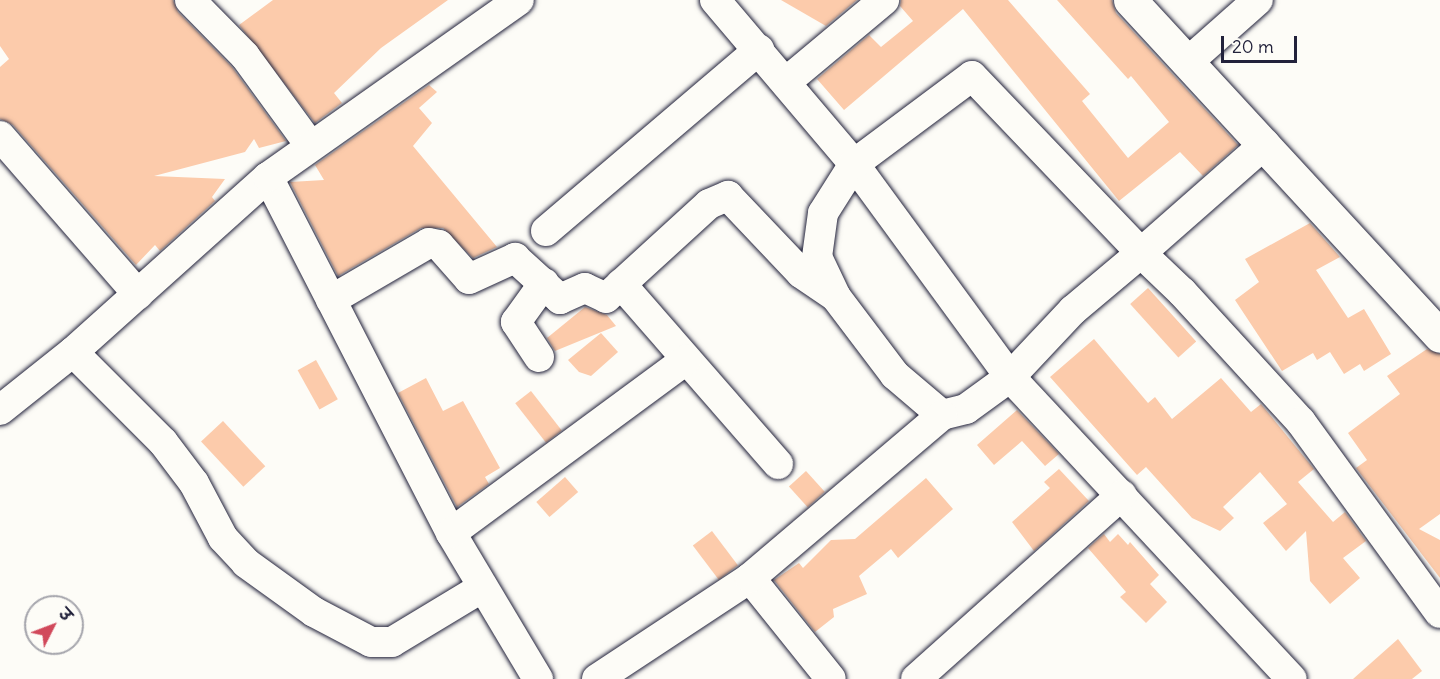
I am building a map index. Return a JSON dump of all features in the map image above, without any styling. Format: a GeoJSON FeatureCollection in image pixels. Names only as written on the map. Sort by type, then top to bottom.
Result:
{"type":"FeatureCollection","features":[{"type":"Feature","properties":{"kind":"main road"},"geometry":{"type":"LineString","coordinates":[[1130,0],[1189,61],[1440,336]]}},
{"type":"Feature","properties":{"kind":"street"},"geometry":{"type":"LineString","coordinates":[[190,0],[245,56],[310,145]]}},
{"type":"Feature","properties":{"kind":"street"},"geometry":{"type":"LineString","coordinates":[[0,410],[73,352],[268,177],[310,145],[519,0]]}},
{"type":"Feature","properties":{"kind":"street"},"geometry":{"type":"LineString","coordinates":[[715,0],[854,164],[1010,377],[1293,679]]}},
{"type":"Feature","properties":{"kind":"street"},"geometry":{"type":"LineString","coordinates":[[786,82],[884,0]]}},
{"type":"Feature","properties":{"kind":"street"},"geometry":{"type":"LineString","coordinates":[[1189,61],[1258,0]]}},
{"type":"Feature","properties":{"kind":"street"},"geometry":{"type":"LineString","coordinates":[[546,231],[759,50]]}},
{"type":"Feature","properties":{"kind":"street"},"geometry":{"type":"LineString","coordinates":[[942,415],[895,375],[836,297],[818,257],[824,213],[854,164],[972,76],[1301,422],[1440,614]]}},
{"type":"Feature","properties":{"kind":"street"},"geometry":{"type":"LineString","coordinates":[[0,136],[138,294]]}},
{"type":"Feature","properties":{"kind":"street"},"geometry":{"type":"LineString","coordinates":[[597,679],[750,578],[942,415],[966,409],[1010,377],[1073,310],[1265,144]]}},
{"type":"Feature","properties":{"kind":"street"},"geometry":{"type":"LineString","coordinates":[[268,177],[452,534],[538,679]]}},
{"type":"Feature","properties":{"kind":"street"},"geometry":{"type":"LineString","coordinates":[[332,300],[429,243],[439,245],[469,279],[514,258],[560,299],[585,288],[606,298],[709,204],[728,196],[801,273],[836,297]]}},
{"type":"Feature","properties":{"kind":"street"},"geometry":{"type":"LineString","coordinates":[[539,357],[516,322],[544,283]]}},
{"type":"Feature","properties":{"kind":"street"},"geometry":{"type":"LineString","coordinates":[[621,284],[777,464]]}},
{"type":"Feature","properties":{"kind":"street"},"geometry":{"type":"LineString","coordinates":[[73,352],[164,442],[194,483],[223,538],[246,563],[314,612],[371,642],[392,642],[483,587]]}},
{"type":"Feature","properties":{"kind":"street"},"geometry":{"type":"LineString","coordinates":[[452,534],[686,360]]}},
{"type":"Feature","properties":{"kind":"street"},"geometry":{"type":"LineString","coordinates":[[916,679],[1122,495]]}},
{"type":"Feature","properties":{"kind":"street"},"geometry":{"type":"LineString","coordinates":[[750,578],[831,679]]}},
{"type":"Feature","properties":{"kind":"building"},"geometry":{"type":"Polygon","coordinates":[[[0,0],[173,0],[178,12],[232,67],[286,141],[259,148],[254,139],[245,152],[154,176],[225,179],[212,197],[215,201],[160,251],[155,245],[136,265],[13,125],[0,119],[0,67],[9,59],[0,46],[0,0]]]}},
{"type":"Feature","properties":{"kind":"building"},"geometry":{"type":"Polygon","coordinates":[[[273,0],[448,0],[381,48],[334,93],[342,103],[315,123],[239,25],[273,0]]]}},
{"type":"Feature","properties":{"kind":"building"},"geometry":{"type":"Polygon","coordinates":[[[781,0],[857,0],[826,26],[781,0]]]}},
{"type":"Feature","properties":{"kind":"building"},"geometry":{"type":"Polygon","coordinates":[[[901,0],[1008,0],[1090,94],[1082,101],[1128,158],[1169,122],[1131,76],[1128,79],[1057,0],[1112,0],[1116,13],[1238,145],[1203,176],[1180,152],[1119,201],[963,9],[844,110],[817,79],[869,35],[881,47],[913,21],[900,6],[901,0]]]}},
{"type":"Feature","properties":{"kind":"building"},"geometry":{"type":"Polygon","coordinates":[[[429,85],[437,92],[419,108],[432,123],[413,146],[497,247],[473,258],[443,228],[421,228],[338,276],[290,182],[324,180],[315,165],[429,85]]]}},
{"type":"Feature","properties":{"kind":"building"},"geometry":{"type":"Polygon","coordinates":[[[1310,223],[1340,257],[1316,270],[1348,318],[1364,309],[1391,354],[1364,371],[1360,364],[1344,374],[1330,352],[1317,360],[1313,353],[1282,371],[1235,300],[1259,282],[1245,259],[1310,223]]]}},
{"type":"Feature","properties":{"kind":"building"},"geometry":{"type":"Polygon","coordinates":[[[1148,288],[1196,342],[1178,358],[1130,304],[1148,288]]]}},
{"type":"Feature","properties":{"kind":"building"},"geometry":{"type":"Polygon","coordinates":[[[585,307],[607,315],[616,326],[555,351],[547,338],[585,307]]]}},
{"type":"Feature","properties":{"kind":"building"},"geometry":{"type":"Polygon","coordinates":[[[601,333],[618,352],[591,376],[579,372],[568,360],[601,333]]]}},
{"type":"Feature","properties":{"kind":"building"},"geometry":{"type":"Polygon","coordinates":[[[1094,339],[1148,403],[1155,397],[1172,419],[1221,378],[1251,412],[1261,404],[1314,469],[1298,482],[1333,522],[1345,512],[1366,541],[1343,558],[1360,578],[1330,604],[1310,581],[1306,531],[1286,551],[1263,523],[1287,504],[1260,472],[1223,507],[1234,518],[1220,531],[1192,518],[1146,467],[1137,475],[1050,377],[1094,339]]]}},
{"type":"Feature","properties":{"kind":"building"},"geometry":{"type":"Polygon","coordinates":[[[1427,349],[1440,354],[1440,514],[1419,529],[1440,540],[1440,578],[1356,468],[1367,460],[1348,433],[1400,394],[1387,376],[1427,349]]]}},
{"type":"Feature","properties":{"kind":"building"},"geometry":{"type":"Polygon","coordinates":[[[316,360],[338,399],[319,410],[298,370],[316,360]]]}},
{"type":"Feature","properties":{"kind":"building"},"geometry":{"type":"Polygon","coordinates":[[[426,378],[443,411],[463,401],[500,468],[485,477],[489,484],[457,507],[398,393],[426,378]]]}},
{"type":"Feature","properties":{"kind":"building"},"geometry":{"type":"Polygon","coordinates":[[[531,391],[562,430],[546,443],[515,403],[531,391]]]}},
{"type":"Feature","properties":{"kind":"building"},"geometry":{"type":"Polygon","coordinates":[[[1017,410],[1059,454],[1045,466],[1022,441],[994,465],[977,445],[1017,410]]]}},
{"type":"Feature","properties":{"kind":"building"},"geometry":{"type":"Polygon","coordinates":[[[223,421],[265,466],[243,487],[201,441],[223,421]]]}},
{"type":"Feature","properties":{"kind":"building"},"geometry":{"type":"Polygon","coordinates":[[[1059,469],[1089,501],[1034,551],[1012,522],[1050,488],[1044,482],[1059,469]]]}},
{"type":"Feature","properties":{"kind":"building"},"geometry":{"type":"Polygon","coordinates":[[[806,471],[825,492],[808,507],[789,486],[806,471]]]}},
{"type":"Feature","properties":{"kind":"building"},"geometry":{"type":"Polygon","coordinates":[[[565,477],[578,492],[549,517],[536,502],[565,477]]]}},
{"type":"Feature","properties":{"kind":"building"},"geometry":{"type":"Polygon","coordinates":[[[926,478],[953,509],[898,558],[891,549],[859,576],[867,594],[833,609],[834,617],[815,632],[774,580],[799,563],[803,568],[831,540],[855,539],[926,478]]]}},
{"type":"Feature","properties":{"kind":"building"},"geometry":{"type":"Polygon","coordinates":[[[712,531],[738,565],[719,580],[693,545],[712,531]]]}},
{"type":"Feature","properties":{"kind":"building"},"geometry":{"type":"Polygon","coordinates":[[[1104,534],[1110,542],[1118,534],[1128,545],[1130,542],[1159,575],[1150,584],[1167,602],[1146,623],[1120,597],[1126,592],[1088,548],[1104,534]]]}},
{"type":"Feature","properties":{"kind":"building"},"geometry":{"type":"Polygon","coordinates":[[[1398,639],[1422,671],[1412,679],[1353,679],[1398,639]]]}}]}
